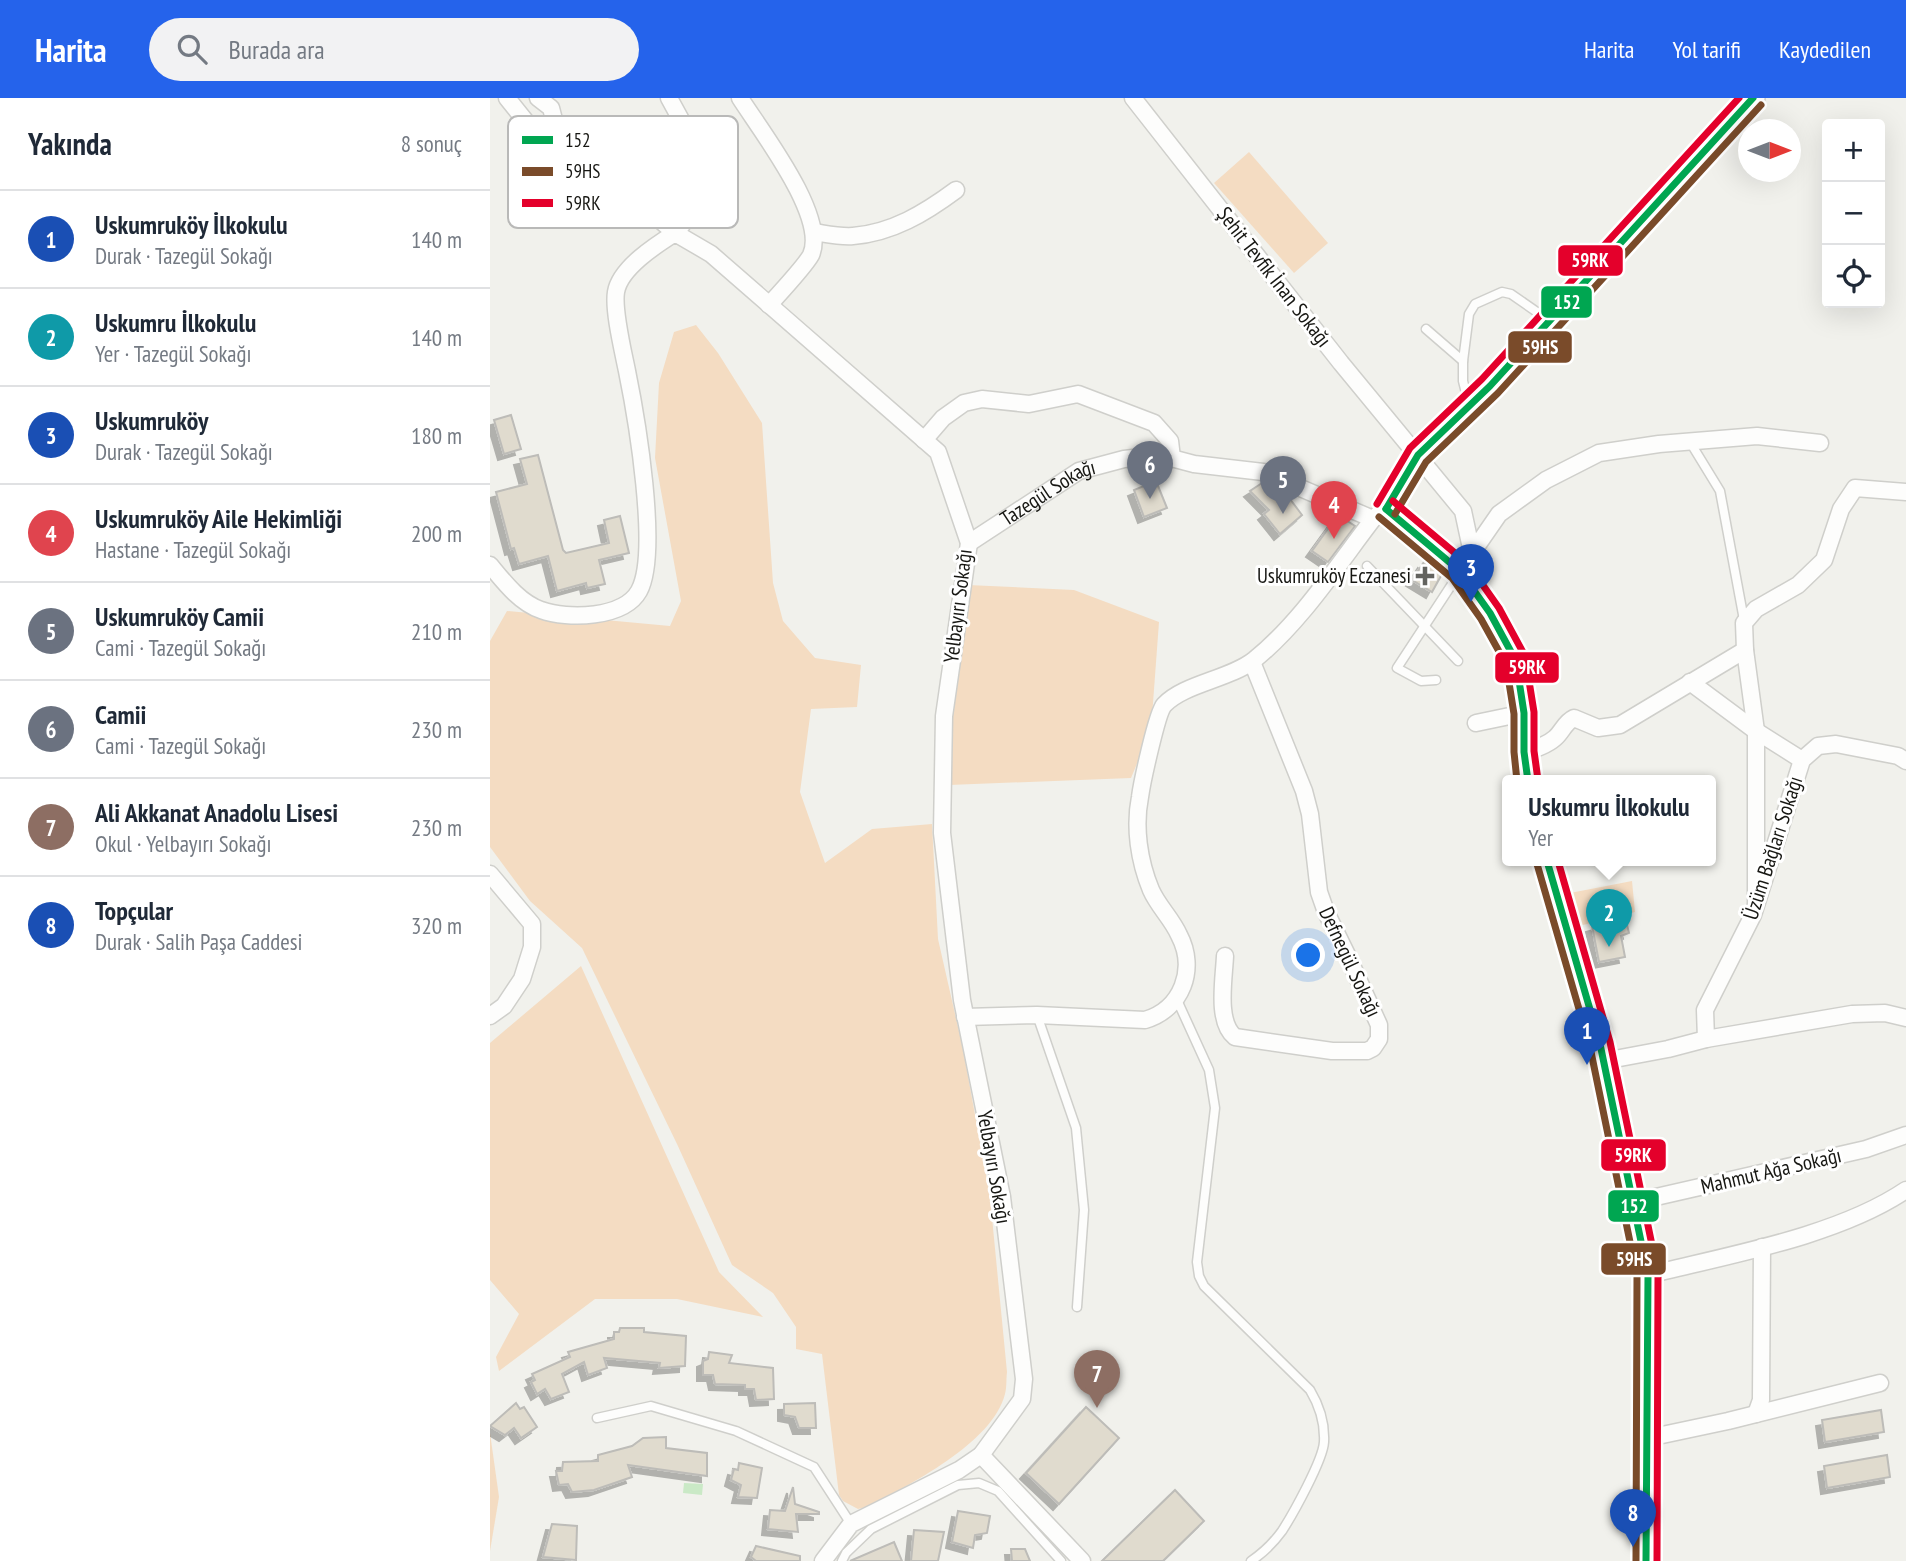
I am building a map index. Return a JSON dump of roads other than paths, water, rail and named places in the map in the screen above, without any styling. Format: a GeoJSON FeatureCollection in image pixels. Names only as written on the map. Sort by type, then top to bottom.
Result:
{"type":"FeatureCollection","features":[{"type":"Feature","properties":{"kind":"street","name":"Yelbayırı Sokağı"},"geometry":{"type":"LineString","coordinates":[[507,98],[522,116]]}},
{"type":"Feature","properties":{"kind":"street"},"geometry":{"type":"LineString","coordinates":[[538,98],[551,108],[553,116]]}},
{"type":"Feature","properties":{"kind":"street"},"geometry":{"type":"LineString","coordinates":[[669,98],[679,116]]}},
{"type":"Feature","properties":{"kind":"street"},"geometry":{"type":"LineString","coordinates":[[740,98],[805,201],[814,232],[811,255],[769,305]]}},
{"type":"Feature","properties":{"kind":"street","name":"Şehit Tevfik İnan Sokağı"},"geometry":{"type":"LineString","coordinates":[[1133,98],[1341,363],[1463,511],[1466,562]]}},
{"type":"Feature","properties":{"kind":"street"},"geometry":{"type":"LineString","coordinates":[[965,1017],[1037,1015],[1145,1020],[1157,1017],[1177,1000],[1186,972],[1183,945],[1152,892],[1138,837],[1140,796],[1162,707],[1174,696],[1252,662],[1281,635],[1379,514],[1418,455],[1549,321],[1753,98]]}},
{"type":"Feature","properties":{"kind":"street"},"geometry":{"type":"LineString","coordinates":[[814,232],[851,236],[887,230],[927,212],[956,190]]}},
{"type":"Feature","properties":{"kind":"street","name":"Yelbayırı Sokağı"},"geometry":{"type":"LineString","coordinates":[[669,228],[711,254],[939,452],[969,543],[944,716],[942,833],[965,1017],[1002,1197],[1024,1379],[1022,1399],[981,1455],[959,1470],[850,1524],[823,1561]]}},
{"type":"Feature","properties":{"kind":"street"},"geometry":{"type":"LineString","coordinates":[[490,565],[517,595],[541,610],[588,616],[619,609],[639,593],[646,570],[647,541],[639,430],[620,335],[616,291],[629,269],[679,228]]}},
{"type":"Feature","properties":{"kind":"street"},"geometry":{"type":"LineString","coordinates":[[924,440],[943,418],[964,403],[982,399],[1029,404],[1078,394],[1154,423],[1170,440],[1172,458]]}},
{"type":"Feature","properties":{"kind":"street"},"geometry":{"type":"LineString","coordinates":[[1466,562],[1499,514],[1557,475],[1599,453],[1757,436],[1820,443]]}},
{"type":"Feature","properties":{"kind":"street","name":"Tazegül Sokağı"},"geometry":{"type":"LineString","coordinates":[[969,543],[1079,471],[1124,459],[1160,455],[1194,464],[1263,472],[1379,514],[1466,562],[1516,661],[1524,713],[1527,775]]}},
{"type":"Feature","properties":{"kind":"street"},"geometry":{"type":"LineString","coordinates":[[1756,905],[1756,731],[1744,623],[1756,609],[1798,585],[1824,560],[1841,509],[1855,488],[1906,492]]}},
{"type":"Feature","properties":{"kind":"street"},"geometry":{"type":"LineString","coordinates":[[1524,752],[1545,745],[1557,737],[1569,720],[1574,718],[1598,728],[1620,725],[1745,650]]}},
{"type":"Feature","properties":{"kind":"street","name":"Defnegül Sokağı"},"geometry":{"type":"LineString","coordinates":[[1225,956],[1223,1021],[1229,1033],[1235,1037],[1332,1051],[1367,1051],[1377,1043],[1379,1024],[1325,912],[1319,892],[1310,814],[1304,791],[1252,662]]}},
{"type":"Feature","properties":{"kind":"street"},"geometry":{"type":"LineString","coordinates":[[1690,682],[1756,731],[1802,760]]}},
{"type":"Feature","properties":{"kind":"street"},"geometry":{"type":"LineString","coordinates":[[1476,723],[1524,713]]}},
{"type":"Feature","properties":{"kind":"street","name":"Üzüm Bağları Sokağı"},"geometry":{"type":"LineString","coordinates":[[1706,1039],[1705,1010],[1756,905],[1802,760],[1818,746],[1836,744],[1898,756],[1906,761]]}},
{"type":"Feature","properties":{"kind":"street"},"geometry":{"type":"LineString","coordinates":[[1548,866],[1604,1061],[1648,1275],[1646,1561]]}},
{"type":"Feature","properties":{"kind":"street"},"geometry":{"type":"LineString","coordinates":[[490,874],[532,925],[532,947],[522,979],[504,1006],[490,1016]]}},
{"type":"Feature","properties":{"kind":"street"},"geometry":{"type":"LineString","coordinates":[[1604,1061],[1706,1039],[1852,1014],[1885,1013],[1906,1018]]}},
{"type":"Feature","properties":{"kind":"street","name":"Mahmut Ağa Sokağı"},"geometry":{"type":"LineString","coordinates":[[1634,1202],[1866,1149],[1906,1135]]}},
{"type":"Feature","properties":{"kind":"street"},"geometry":{"type":"LineString","coordinates":[[1648,1275],[1762,1247],[1823,1228],[1882,1206],[1906,1190]]}},
{"type":"Feature","properties":{"kind":"street"},"geometry":{"type":"LineString","coordinates":[[1756,1414],[1762,1401],[1762,1247]]}},
{"type":"Feature","properties":{"kind":"street"},"geometry":{"type":"LineString","coordinates":[[1648,1438],[1880,1383]]}},
{"type":"Feature","properties":{"kind":"street"},"geometry":{"type":"LineString","coordinates":[[981,1455],[1082,1561]]}},
{"type":"Feature","properties":{"kind":"lane"},"geometry":{"type":"LineString","coordinates":[[1469,405],[1462,381],[1463,361],[1469,314],[1475,304],[1502,292],[1511,293],[1549,321]]}},
{"type":"Feature","properties":{"kind":"lane"},"geometry":{"type":"LineString","coordinates":[[1426,329],[1463,361]]}},
{"type":"Feature","properties":{"kind":"lane"},"geometry":{"type":"LineString","coordinates":[[1690,442],[1720,491],[1744,623]]}},
{"type":"Feature","properties":{"kind":"lane"},"geometry":{"type":"LineString","coordinates":[[1436,680],[1421,681],[1397,667],[1466,562]]}},
{"type":"Feature","properties":{"kind":"lane"},"geometry":{"type":"LineString","coordinates":[[1367,566],[1458,662]]}},
{"type":"Feature","properties":{"kind":"lane"},"geometry":{"type":"LineString","coordinates":[[1177,1000],[1209,1070],[1215,1108],[1197,1262],[1199,1276],[1204,1286],[1310,1390],[1324,1429],[1322,1455],[1283,1530],[1251,1561]]}},
{"type":"Feature","properties":{"kind":"lane"},"geometry":{"type":"LineString","coordinates":[[1037,1015],[1076,1128],[1084,1210],[1077,1307]]}},
{"type":"Feature","properties":{"kind":"lane"},"geometry":{"type":"LineString","coordinates":[[597,1418],[651,1406],[736,1431],[814,1467],[850,1524]]}},
{"type":"Feature","properties":{"kind":"lane"},"geometry":{"type":"LineString","coordinates":[[842,1561],[846,1553],[871,1529],[958,1485],[979,1483],[998,1490],[1061,1561]]}},
{"type":"Feature","properties":{"kind":"place","name":"Camii"},"geometry":{"type":"Point","coordinates":[1150,499]}},
{"type":"Feature","properties":{"kind":"place","name":"Uskumruköy Camii"},"geometry":{"type":"Point","coordinates":[1283,514]}},
{"type":"Feature","properties":{"kind":"place","name":"Uskumruköy Aile Hekimliği"},"geometry":{"type":"Point","coordinates":[1334,539]}},
{"type":"Feature","properties":{"kind":"place","name":"Uskumruköy Eczanesi"},"geometry":{"type":"Point","coordinates":[1425,576]}},
{"type":"Feature","properties":{"kind":"place","name":"Uskumruköy"},"geometry":{"type":"Point","coordinates":[1471,602]}},
{"type":"Feature","properties":{"kind":"place","name":"Uskumru İlkokulu"},"geometry":{"type":"Point","coordinates":[1609,947]}},
{"type":"Feature","properties":{"kind":"place","name":"Uskumruköy İlkokulu"},"geometry":{"type":"Point","coordinates":[1587,1065]}},
{"type":"Feature","properties":{"kind":"place","name":"Ali Akkanat Anadolu Lisesi"},"geometry":{"type":"Point","coordinates":[1097,1408]}},
{"type":"Feature","properties":{"kind":"place","name":"Topçular"},"geometry":{"type":"Point","coordinates":[1633,1547]}}]}
